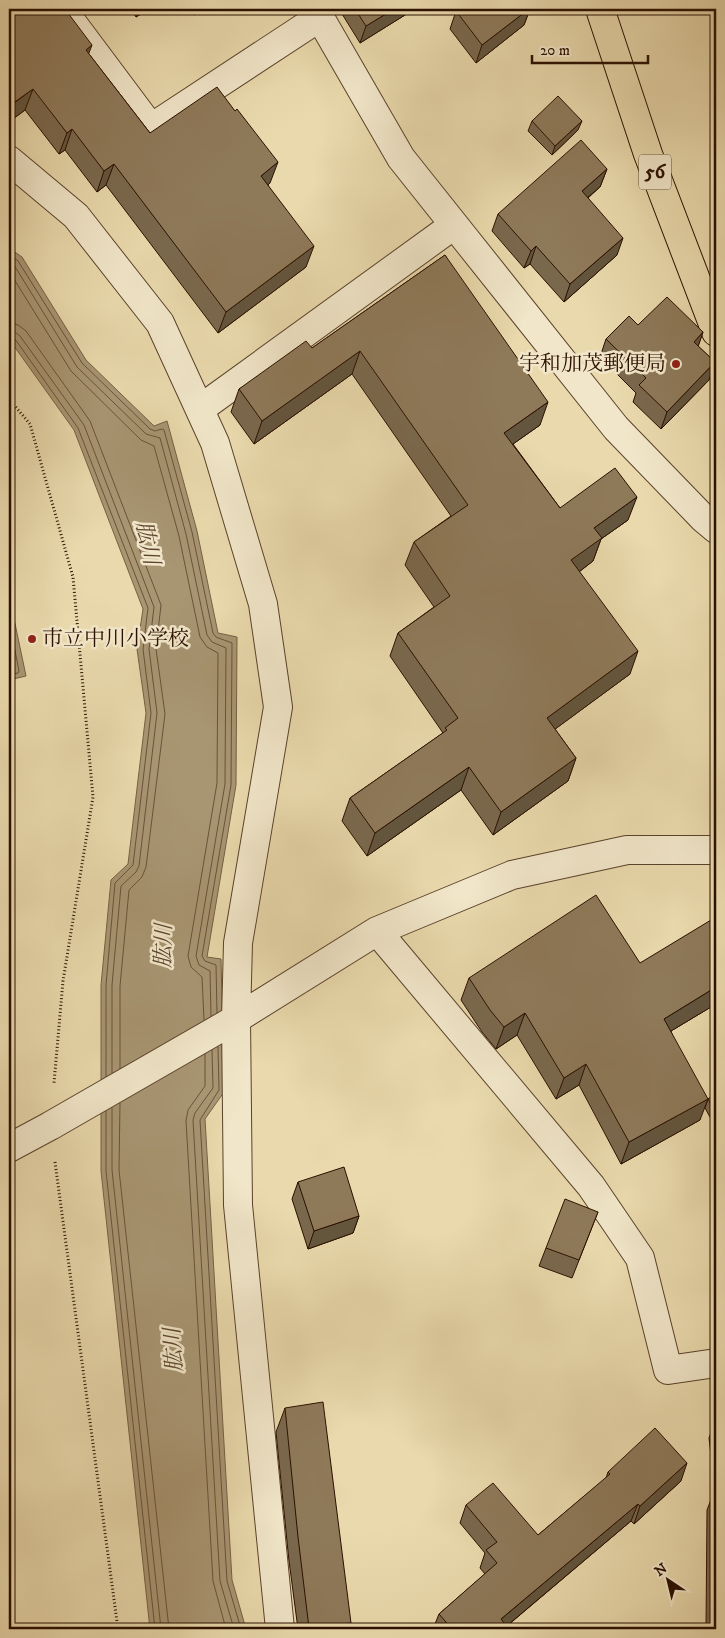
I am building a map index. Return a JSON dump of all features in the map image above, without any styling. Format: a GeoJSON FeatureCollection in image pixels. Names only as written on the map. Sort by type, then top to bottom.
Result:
{"type":"FeatureCollection","features":[{"type":"Feature","properties":{"kind":"highway","name":"56"},"geometry":{"type":"LineString","coordinates":[[600,9],[648,154],[716,332]]}},
{"type":"Feature","properties":{"kind":"street"},"geometry":{"type":"LineString","coordinates":[[62,9],[151,128],[318,13],[401,158],[616,428],[716,529]]}},
{"type":"Feature","properties":{"kind":"street"},"geometry":{"type":"LineString","coordinates":[[9,160],[76,216],[160,323],[215,443],[263,604],[278,707],[238,943],[232,1021],[238,1206],[280,1629]]}},
{"type":"Feature","properties":{"kind":"street"},"geometry":{"type":"LineString","coordinates":[[200,409],[454,224]]}},
{"type":"Feature","properties":{"kind":"street"},"geometry":{"type":"LineString","coordinates":[[9,1148],[232,1021],[377,931],[512,875],[627,850],[716,850]]}},
{"type":"Feature","properties":{"kind":"street"},"geometry":{"type":"LineString","coordinates":[[377,931],[590,1186],[640,1258],[668,1370],[716,1363]]}},
{"type":"Feature","properties":{"kind":"path"},"geometry":{"type":"LineString","coordinates":[[9,399],[30,424],[73,577],[93,797],[63,982],[59,1121],[118,1629]]}},
{"type":"Feature","properties":{"kind":"water","name":"肱川"},"geometry":{"type":"Polygon","coordinates":[[[9,248],[22,257],[86,360],[154,426],[167,421],[197,531],[218,633],[237,637],[236,785],[207,957],[221,959],[224,1092],[205,1119],[232,1580],[246,1629],[150,1629],[101,1171],[101,985],[111,880],[128,864],[146,713],[137,649],[143,609],[74,430],[9,339],[9,248]]]}},
{"type":"Feature","properties":{"kind":"water"},"geometry":{"type":"Polygon","coordinates":[[[9,595],[26,676],[9,680],[9,595]]]}},
{"type":"Feature","properties":{"kind":"building"},"geometry":{"type":"Polygon","coordinates":[[[9,9],[31,9],[35,15],[43,9],[65,9],[92,45],[86,50],[150,133],[217,87],[235,111],[237,109],[278,162],[261,176],[314,246],[226,312],[114,164],[104,171],[72,129],[67,133],[33,89],[9,106],[9,9]]]}},
{"type":"Feature","properties":{"kind":"building"},"geometry":{"type":"Polygon","coordinates":[[[355,9],[394,9],[366,26],[355,9]]]}},
{"type":"Feature","properties":{"kind":"building"},"geometry":{"type":"Polygon","coordinates":[[[460,9],[529,9],[482,45],[456,11],[460,9]]]}},
{"type":"Feature","properties":{"kind":"building"},"geometry":{"type":"Polygon","coordinates":[[[558,96],[582,121],[555,146],[532,121],[558,96]]]}},
{"type":"Feature","properties":{"kind":"building"},"geometry":{"type":"Polygon","coordinates":[[[581,140],[607,169],[582,191],[623,238],[570,284],[536,246],[531,251],[498,214],[581,140]]]}},
{"type":"Feature","properties":{"kind":"building"},"geometry":{"type":"Polygon","coordinates":[[[445,255],[548,402],[504,433],[560,508],[615,468],[637,497],[594,528],[602,538],[571,560],[638,651],[547,718],[576,758],[501,812],[469,767],[375,833],[350,798],[447,730],[445,728],[458,718],[398,633],[450,596],[414,542],[468,505],[360,351],[262,421],[239,389],[306,341],[312,348],[445,255]]]}},
{"type":"Feature","properties":{"kind":"building"},"geometry":{"type":"Polygon","coordinates":[[[667,297],[703,332],[694,342],[715,362],[667,412],[639,385],[646,378],[606,339],[629,316],[638,325],[667,297]]]}},
{"type":"Feature","properties":{"kind":"building"},"geometry":{"type":"Polygon","coordinates":[[[596,895],[640,963],[716,917],[716,987],[664,1019],[708,1099],[629,1142],[586,1064],[564,1078],[525,1013],[504,1027],[490,1010],[469,978],[596,895]]]}},
{"type":"Feature","properties":{"kind":"building"},"geometry":{"type":"Polygon","coordinates":[[[716,1094],[716,1113],[708,1099],[716,1094]]]}},
{"type":"Feature","properties":{"kind":"building"},"geometry":{"type":"Polygon","coordinates":[[[344,1167],[359,1216],[314,1231],[298,1182],[344,1167]]]}},
{"type":"Feature","properties":{"kind":"building"},"geometry":{"type":"Polygon","coordinates":[[[565,1199],[598,1212],[579,1260],[546,1248],[565,1199]]]}},
{"type":"Feature","properties":{"kind":"building"},"geometry":{"type":"Polygon","coordinates":[[[323,1402],[351,1623],[309,1628],[285,1408],[323,1402]]]}},
{"type":"Feature","properties":{"kind":"building"},"geometry":{"type":"Polygon","coordinates":[[[655,1428],[687,1463],[640,1506],[638,1504],[501,1619],[507,1627],[505,1629],[452,1629],[439,1614],[497,1563],[486,1550],[497,1542],[466,1505],[493,1483],[538,1535],[610,1474],[608,1472],[655,1428]]]}},
{"type":"Feature","properties":{"kind":"building"},"geometry":{"type":"Polygon","coordinates":[[[715,1489],[716,1629],[713,1629],[715,1489]]]}},
{"type":"Feature","properties":{"kind":"place","name":"宇和加茂郵便局"},"geometry":{"type":"Point","coordinates":[676,364]}},
{"type":"Feature","properties":{"kind":"place","name":"市立中川小学校"},"geometry":{"type":"Point","coordinates":[32,639]}}]}
